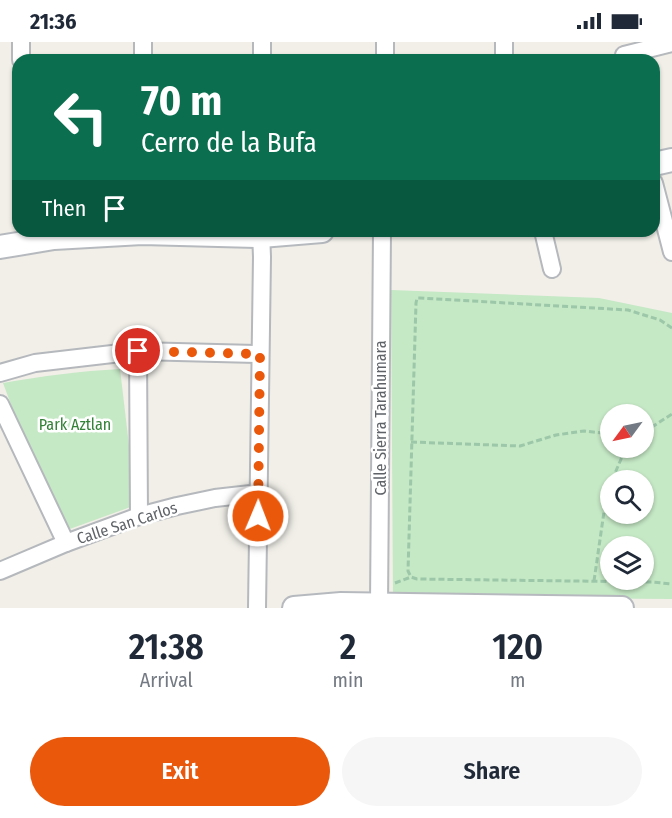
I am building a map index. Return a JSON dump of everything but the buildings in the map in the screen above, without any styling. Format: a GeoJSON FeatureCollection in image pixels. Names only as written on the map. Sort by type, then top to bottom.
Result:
{"type":"FeatureCollection","features":[{"type":"Feature","properties":{"kind":"main road"},"geometry":{"type":"LineString","coordinates":[[14,240],[54,237]]}},
{"type":"Feature","properties":{"kind":"main road"},"geometry":{"type":"LineString","coordinates":[[294,608],[341,604],[622,608]]}},
{"type":"Feature","properties":{"kind":"street"},"geometry":{"type":"LineString","coordinates":[[624,52],[672,43]]}},
{"type":"Feature","properties":{"kind":"street"},"geometry":{"type":"LineString","coordinates":[[660,206],[672,252]]}},
{"type":"Feature","properties":{"kind":"street"},"geometry":{"type":"LineString","coordinates":[[257,608],[261,237]]}},
{"type":"Feature","properties":{"kind":"street","name":"Calle Sierra Tarahumara"},"geometry":{"type":"LineString","coordinates":[[379,604],[382,237]]}},
{"type":"Feature","properties":{"kind":"street"},"geometry":{"type":"LineString","coordinates":[[544,237],[552,269]]}},
{"type":"Feature","properties":{"kind":"street"},"geometry":{"type":"LineString","coordinates":[[0,373],[35,363],[138,351],[260,354]]}},
{"type":"Feature","properties":{"kind":"street"},"geometry":{"type":"LineString","coordinates":[[138,351],[139,516]]}},
{"type":"Feature","properties":{"kind":"street"},"geometry":{"type":"LineString","coordinates":[[0,404],[66,543]]}},
{"type":"Feature","properties":{"kind":"street","name":"Calle San Carlos"},"geometry":{"type":"LineString","coordinates":[[0,571],[139,516],[215,498],[259,493]]}},
{"type":"Feature","properties":{"kind":"path"},"geometry":{"type":"LineString","coordinates":[[672,328],[660,320],[628,310],[417,298],[408,571],[411,578],[417,579],[672,584]]}},
{"type":"Feature","properties":{"kind":"path"},"geometry":{"type":"LineString","coordinates":[[654,426],[672,414]]}},
{"type":"Feature","properties":{"kind":"path"},"geometry":{"type":"LineString","coordinates":[[411,442],[520,446],[556,435],[584,431],[600,433]]}},
{"type":"Feature","properties":{"kind":"path"},"geometry":{"type":"LineString","coordinates":[[594,581],[602,524]]}},
{"type":"Feature","properties":{"kind":"green space"},"geometry":{"type":"Polygon","coordinates":[[[391,290],[599,298],[672,313],[672,599],[393,597],[391,290]]]}},
{"type":"Feature","properties":{"kind":"green space","name":"Park Aztlan"},"geometry":{"type":"Polygon","coordinates":[[[120,369],[136,505],[67,530],[3,383],[62,374],[120,369]]]}},
{"type":"Feature","properties":{"kind":"route"},"geometry":{"type":"LineString","coordinates":[[138,351],[260,354],[258,516]]}}]}
